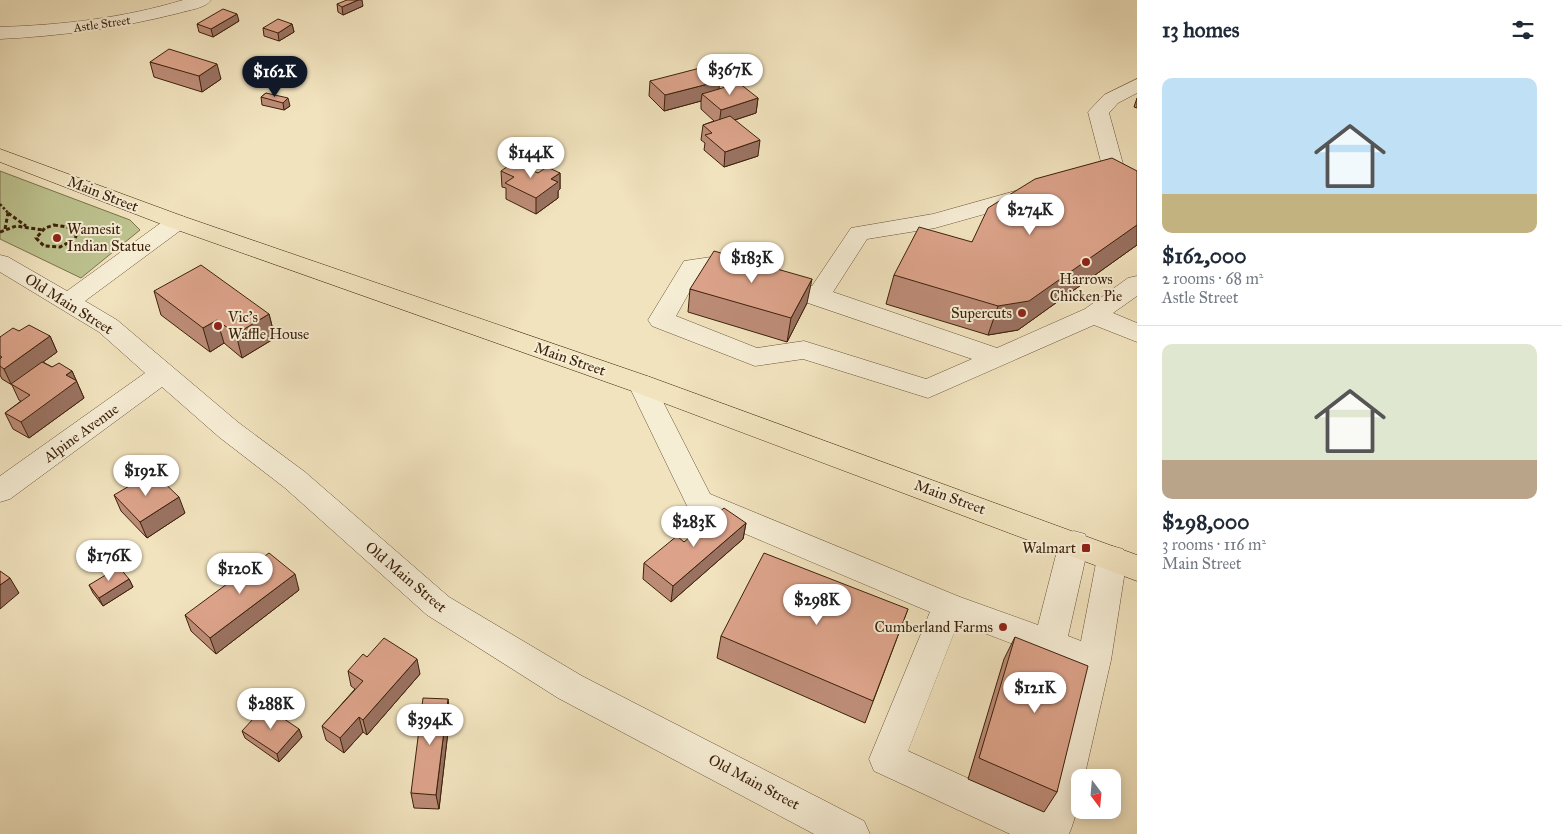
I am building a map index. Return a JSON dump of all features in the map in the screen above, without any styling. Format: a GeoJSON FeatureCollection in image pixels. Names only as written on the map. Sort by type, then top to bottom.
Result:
{"type":"FeatureCollection","features":[{"type":"Feature","properties":{"kind":"main road","name":"Main Street"},"geometry":{"type":"LineString","coordinates":[[0,156],[177,222],[641,384],[1124,563]]}},
{"type":"Feature","properties":{"kind":"street","name":"Astle Street"},"geometry":{"type":"LineString","coordinates":[[0,33],[58,30],[114,24],[159,14],[202,0]]}},
{"type":"Feature","properties":{"kind":"street"},"geometry":{"type":"LineString","coordinates":[[818,296],[859,233],[934,221],[1098,175],[1112,164],[1098,112],[1111,99],[1137,86]]}},
{"type":"Feature","properties":{"kind":"street"},"geometry":{"type":"LineString","coordinates":[[68,302],[177,222]]}},
{"type":"Feature","properties":{"kind":"street","name":"Old Main Street"},"geometry":{"type":"LineString","coordinates":[[0,262],[108,326],[229,430],[295,480],[438,606],[570,686],[851,834]]}},
{"type":"Feature","properties":{"kind":"street"},"geometry":{"type":"LineString","coordinates":[[998,358],[718,264],[692,266],[661,320],[754,357],[804,350],[928,389],[1094,316],[1137,284]]}},
{"type":"Feature","properties":{"kind":"street"},"geometry":{"type":"LineString","coordinates":[[1094,316],[1137,333]]}},
{"type":"Feature","properties":{"kind":"street","name":"Alpine Avenue"},"geometry":{"type":"LineString","coordinates":[[0,491],[162,374]]}},
{"type":"Feature","properties":{"kind":"street"},"geometry":{"type":"LineString","coordinates":[[641,384],[699,502],[949,606],[1094,660]]}},
{"type":"Feature","properties":{"kind":"street"},"geometry":{"type":"LineString","coordinates":[[1050,644],[1074,543]]}},
{"type":"Feature","properties":{"kind":"street"},"geometry":{"type":"LineString","coordinates":[[949,606],[887,759],[1028,824],[1056,821],[1094,660],[1124,563]]}},
{"type":"Feature","properties":{"kind":"path"},"geometry":{"type":"LineString","coordinates":[[0,204],[8,213],[27,226],[42,230],[54,225],[67,227],[76,233],[75,239],[67,245],[48,249],[40,245],[36,238],[42,230]]}},
{"type":"Feature","properties":{"kind":"path"},"geometry":{"type":"LineString","coordinates":[[4,229],[8,213]]}},
{"type":"Feature","properties":{"kind":"path"},"geometry":{"type":"LineString","coordinates":[[0,232],[4,229],[27,226]]}},
{"type":"Feature","properties":{"kind":"green space"},"geometry":{"type":"Polygon","coordinates":[[[0,171],[130,220],[140,230],[81,278],[0,239],[0,171]]]}},
{"type":"Feature","properties":{"kind":"building"},"geometry":{"type":"Polygon","coordinates":[[[347,0],[358,0],[342,7],[337,4],[347,0]]]}},
{"type":"Feature","properties":{"kind":"building"},"geometry":{"type":"Polygon","coordinates":[[[223,9],[237,14],[211,29],[197,24],[223,9]]]}},
{"type":"Feature","properties":{"kind":"building"},"geometry":{"type":"Polygon","coordinates":[[[278,19],[292,24],[278,33],[263,28],[278,19]]]}},
{"type":"Feature","properties":{"kind":"building"},"geometry":{"type":"Polygon","coordinates":[[[169,49],[217,64],[199,76],[150,62],[169,49]]]}},
{"type":"Feature","properties":{"kind":"building"},"geometry":{"type":"Polygon","coordinates":[[[704,67],[720,81],[665,95],[650,81],[704,67]]]}},
{"type":"Feature","properties":{"kind":"building"},"geometry":{"type":"Polygon","coordinates":[[[739,83],[758,98],[721,110],[702,94],[739,83]]]}},
{"type":"Feature","properties":{"kind":"building"},"geometry":{"type":"Polygon","coordinates":[[[266,93],[288,98],[283,103],[261,97],[266,93]]]}},
{"type":"Feature","properties":{"kind":"building"},"geometry":{"type":"Polygon","coordinates":[[[730,116],[760,140],[725,152],[705,135],[712,133],[703,125],[730,116]]]}},
{"type":"Feature","properties":{"kind":"building"},"geometry":{"type":"Polygon","coordinates":[[[1112,158],[1137,171],[1137,225],[1029,301],[998,306],[894,275],[919,227],[972,242],[988,208],[1035,179],[1112,158]]]}},
{"type":"Feature","properties":{"kind":"building"},"geometry":{"type":"Polygon","coordinates":[[[514,162],[538,173],[547,167],[560,173],[551,179],[558,182],[536,198],[505,183],[514,177],[501,171],[514,162]]]}},
{"type":"Feature","properties":{"kind":"building"},"geometry":{"type":"Polygon","coordinates":[[[714,251],[812,279],[791,318],[690,289],[714,251]]]}},
{"type":"Feature","properties":{"kind":"building"},"geometry":{"type":"Polygon","coordinates":[[[201,265],[269,314],[236,334],[217,320],[203,328],[154,291],[201,265]]]}},
{"type":"Feature","properties":{"kind":"building"},"geometry":{"type":"Polygon","coordinates":[[[29,325],[50,336],[4,369],[0,366],[0,359],[2,357],[0,356],[0,337],[13,328],[19,331],[29,325]]]}},
{"type":"Feature","properties":{"kind":"building"},"geometry":{"type":"Polygon","coordinates":[[[42,362],[52,367],[59,363],[72,371],[66,375],[77,381],[21,422],[5,413],[30,395],[11,384],[42,362]]]}},
{"type":"Feature","properties":{"kind":"building"},"geometry":{"type":"Polygon","coordinates":[[[153,472],[179,497],[140,522],[114,495],[153,472]]]}},
{"type":"Feature","properties":{"kind":"building"},"geometry":{"type":"Polygon","coordinates":[[[724,508],[746,523],[673,586],[644,563],[677,536],[684,542],[724,508]]]}},
{"type":"Feature","properties":{"kind":"building"},"geometry":{"type":"Polygon","coordinates":[[[269,553],[295,574],[210,638],[185,615],[269,553]]]}},
{"type":"Feature","properties":{"kind":"building"},"geometry":{"type":"Polygon","coordinates":[[[764,553],[908,609],[873,701],[721,636],[764,553]]]}},
{"type":"Feature","properties":{"kind":"building"},"geometry":{"type":"Polygon","coordinates":[[[119,567],[129,579],[99,598],[89,585],[119,567]]]}},
{"type":"Feature","properties":{"kind":"building"},"geometry":{"type":"Polygon","coordinates":[[[0,571],[10,578],[0,585],[0,571]]]}},
{"type":"Feature","properties":{"kind":"building"},"geometry":{"type":"Polygon","coordinates":[[[1015,637],[1088,666],[1057,792],[979,758],[1015,637]]]}},
{"type":"Feature","properties":{"kind":"building"},"geometry":{"type":"Polygon","coordinates":[[[384,638],[417,659],[363,720],[359,717],[340,738],[322,726],[363,681],[348,671],[363,654],[367,657],[384,638]]]}},
{"type":"Feature","properties":{"kind":"building"},"geometry":{"type":"Polygon","coordinates":[[[423,698],[448,699],[436,795],[411,793],[423,698]]]}},
{"type":"Feature","properties":{"kind":"building"},"geometry":{"type":"Polygon","coordinates":[[[265,706],[299,729],[277,754],[242,731],[265,706]]]}},
{"type":"Feature","properties":{"kind":"place","name":"Wamesit Indian Statue"},"geometry":{"type":"Point","coordinates":[57,238]}},
{"type":"Feature","properties":{"kind":"place","name":"Harrows Chicken Pie"},"geometry":{"type":"Point","coordinates":[1086,262]}},
{"type":"Feature","properties":{"kind":"place","name":"Supercuts"},"geometry":{"type":"Point","coordinates":[1022,313]}},
{"type":"Feature","properties":{"kind":"place","name":"Vic's Waffle House"},"geometry":{"type":"Point","coordinates":[218,326]}},
{"type":"Feature","properties":{"kind":"place","name":"Walmart"},"geometry":{"type":"Point","coordinates":[1086,548]}},
{"type":"Feature","properties":{"kind":"place","name":"Cumberland Farms"},"geometry":{"type":"Point","coordinates":[1003,627]}}]}
